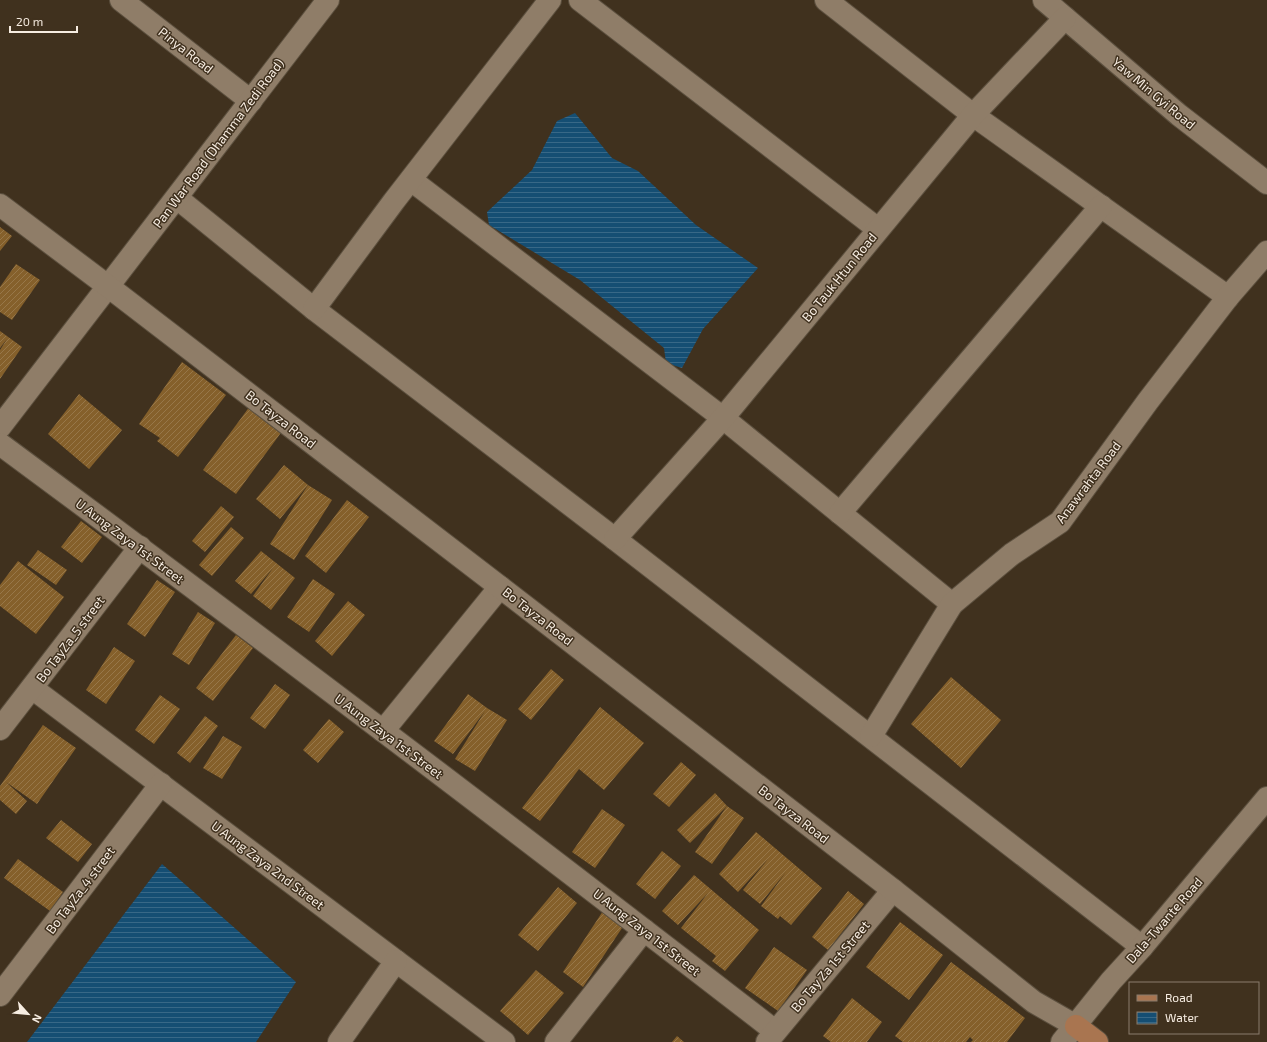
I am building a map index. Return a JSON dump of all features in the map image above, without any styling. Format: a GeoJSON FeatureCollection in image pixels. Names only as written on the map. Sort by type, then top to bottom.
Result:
{"type":"FeatureCollection","features":[{"type":"Feature","properties":{"kind":"main road"},"geometry":{"type":"LineString","coordinates":[[1069,1034],[1097,1042]]}},
{"type":"Feature","properties":{"kind":"street","name":"Pinya Road"},"geometry":{"type":"LineString","coordinates":[[121,0],[251,100]]}},
{"type":"Feature","properties":{"kind":"street","name":"Pan War Road (Dhamma Zedi Road)"},"geometry":{"type":"LineString","coordinates":[[0,427],[328,0]]}},
{"type":"Feature","properties":{"kind":"street"},"geometry":{"type":"LineString","coordinates":[[314,309],[411,180],[550,0]]}},
{"type":"Feature","properties":{"kind":"street"},"geometry":{"type":"LineString","coordinates":[[580,0],[878,229]]}},
{"type":"Feature","properties":{"kind":"street"},"geometry":{"type":"LineString","coordinates":[[826,0],[973,115],[1228,297]]}},
{"type":"Feature","properties":{"kind":"street","name":"Yaw Min Gyi Road"},"geometry":{"type":"LineString","coordinates":[[1044,0],[1179,115],[1267,183]]}},
{"type":"Feature","properties":{"kind":"street","name":"Bo Tauk Htun Road"},"geometry":{"type":"LineString","coordinates":[[615,539],[723,418],[973,115],[1065,18]]}},
{"type":"Feature","properties":{"kind":"street"},"geometry":{"type":"LineString","coordinates":[[411,180],[723,418],[952,604]]}},
{"type":"Feature","properties":{"kind":"street"},"geometry":{"type":"LineString","coordinates":[[177,198],[314,309],[871,736],[1142,947]]}},
{"type":"Feature","properties":{"kind":"street","name":"Bo Tayza Road"},"geometry":{"type":"LineString","coordinates":[[0,205],[109,287],[893,890],[1034,1002],[1069,1034]]}},
{"type":"Feature","properties":{"kind":"street"},"geometry":{"type":"LineString","coordinates":[[840,513],[1101,206]]}},
{"type":"Feature","properties":{"kind":"street","name":"Anawrahta Road"},"geometry":{"type":"LineString","coordinates":[[871,736],[952,604],[1012,554],[1060,522],[1148,402],[1228,297],[1267,252]]}},
{"type":"Feature","properties":{"kind":"street","name":"U Aung Zaya 1st Street"},"geometry":{"type":"LineString","coordinates":[[0,444],[140,547],[644,930],[771,1037]]}},
{"type":"Feature","properties":{"kind":"street","name":"Bo TayZa_5 street"},"geometry":{"type":"LineString","coordinates":[[0,729],[140,547]]}},
{"type":"Feature","properties":{"kind":"street"},"geometry":{"type":"LineString","coordinates":[[383,731],[500,587]]}},
{"type":"Feature","properties":{"kind":"street","name":"U Aung Zaya 2nd Street"},"geometry":{"type":"LineString","coordinates":[[32,688],[504,1042]]}},
{"type":"Feature","properties":{"kind":"street","name":"Bo TayZa_4 street"},"geometry":{"type":"LineString","coordinates":[[0,995],[161,784]]}},
{"type":"Feature","properties":{"kind":"street","name":"Dala-Twante Road"},"geometry":{"type":"LineString","coordinates":[[1069,1034],[1111,981],[1142,947],[1267,798]]}},
{"type":"Feature","properties":{"kind":"street","name":"Bo Tay Za 1st Street"},"geometry":{"type":"LineString","coordinates":[[771,1037],[893,890]]}},
{"type":"Feature","properties":{"kind":"street"},"geometry":{"type":"LineString","coordinates":[[556,1042],[644,930]]}},
{"type":"Feature","properties":{"kind":"street"},"geometry":{"type":"LineString","coordinates":[[339,1042],[396,961]]}},
{"type":"Feature","properties":{"kind":"water"},"geometry":{"type":"Polygon","coordinates":[[[575,113],[612,158],[638,171],[696,225],[758,268],[703,329],[682,368],[666,363],[664,348],[580,280],[489,225],[487,212],[532,170],[557,121],[575,113]]]}},
{"type":"Feature","properties":{"kind":"water"},"geometry":{"type":"Polygon","coordinates":[[[162,864],[296,982],[256,1042],[27,1042],[162,864]]]}},
{"type":"Feature","properties":{"kind":"building"},"geometry":{"type":"Polygon","coordinates":[[[0,227],[12,236],[0,251],[0,227]]]}},
{"type":"Feature","properties":{"kind":"building"},"geometry":{"type":"Polygon","coordinates":[[[16,264],[40,280],[12,320],[0,312],[0,287],[16,264]]]}},
{"type":"Feature","properties":{"kind":"building"},"geometry":{"type":"Polygon","coordinates":[[[0,331],[22,347],[0,379],[0,350],[7,339],[0,348],[0,331]]]}},
{"type":"Feature","properties":{"kind":"building"},"geometry":{"type":"Polygon","coordinates":[[[182,362],[226,395],[178,457],[157,441],[160,438],[139,424],[182,362]]]}},
{"type":"Feature","properties":{"kind":"building"},"geometry":{"type":"Polygon","coordinates":[[[79,394],[122,430],[89,469],[48,434],[79,394]]]}},
{"type":"Feature","properties":{"kind":"building"},"geometry":{"type":"Polygon","coordinates":[[[250,406],[283,430],[236,494],[203,470],[250,406]]]}},
{"type":"Feature","properties":{"kind":"building"},"geometry":{"type":"Polygon","coordinates":[[[284,465],[308,485],[280,519],[256,499],[284,465]]]}},
{"type":"Feature","properties":{"kind":"building"},"geometry":{"type":"Polygon","coordinates":[[[308,485],[332,500],[294,560],[270,544],[308,485]]]}},
{"type":"Feature","properties":{"kind":"building"},"geometry":{"type":"Polygon","coordinates":[[[347,500],[369,517],[326,573],[305,556],[347,500]]]}},
{"type":"Feature","properties":{"kind":"building"},"geometry":{"type":"Polygon","coordinates":[[[221,506],[234,517],[205,552],[192,541],[221,506]]]}},
{"type":"Feature","properties":{"kind":"building"},"geometry":{"type":"Polygon","coordinates":[[[81,521],[102,537],[82,563],[61,547],[81,521]]]}},
{"type":"Feature","properties":{"kind":"building"},"geometry":{"type":"Polygon","coordinates":[[[231,527],[244,538],[212,576],[199,565],[231,527]]]}},
{"type":"Feature","properties":{"kind":"building"},"geometry":{"type":"Polygon","coordinates":[[[38,550],[67,570],[56,585],[27,565],[38,550]]]}},
{"type":"Feature","properties":{"kind":"building"},"geometry":{"type":"Polygon","coordinates":[[[261,551],[295,578],[271,610],[253,596],[273,568],[251,594],[235,581],[261,551]]]}},
{"type":"Feature","properties":{"kind":"building"},"geometry":{"type":"Polygon","coordinates":[[[18,561],[64,597],[36,634],[0,606],[0,585],[18,561]]]}},
{"type":"Feature","properties":{"kind":"building"},"geometry":{"type":"Polygon","coordinates":[[[313,579],[335,594],[309,632],[287,617],[313,579]]]}},
{"type":"Feature","properties":{"kind":"building"},"geometry":{"type":"Polygon","coordinates":[[[157,580],[175,592],[145,637],[127,624],[157,580]]]}},
{"type":"Feature","properties":{"kind":"building"},"geometry":{"type":"Polygon","coordinates":[[[348,601],[365,615],[332,656],[315,641],[348,601]]]}},
{"type":"Feature","properties":{"kind":"building"},"geometry":{"type":"Polygon","coordinates":[[[198,612],[215,623],[189,665],[172,654],[198,612]]]}},
{"type":"Feature","properties":{"kind":"building"},"geometry":{"type":"Polygon","coordinates":[[[236,635],[253,648],[213,701],[196,688],[236,635]]]}},
{"type":"Feature","properties":{"kind":"building"},"geometry":{"type":"Polygon","coordinates":[[[114,647],[135,661],[106,704],[86,690],[114,647]]]}},
{"type":"Feature","properties":{"kind":"building"},"geometry":{"type":"Polygon","coordinates":[[[551,669],[564,680],[531,720],[518,709],[551,669]]]}},
{"type":"Feature","properties":{"kind":"building"},"geometry":{"type":"Polygon","coordinates":[[[951,677],[1001,720],[961,768],[911,724],[951,677]]]}},
{"type":"Feature","properties":{"kind":"building"},"geometry":{"type":"Polygon","coordinates":[[[275,684],[290,695],[265,729],[250,718],[275,684]]]}},
{"type":"Feature","properties":{"kind":"building"},"geometry":{"type":"Polygon","coordinates":[[[468,694],[507,720],[475,771],[455,759],[485,711],[453,754],[434,741],[468,694]]]}},
{"type":"Feature","properties":{"kind":"building"},"geometry":{"type":"Polygon","coordinates":[[[160,695],[180,709],[154,744],[135,730],[160,695]]]}},
{"type":"Feature","properties":{"kind":"building"},"geometry":{"type":"Polygon","coordinates":[[[600,707],[644,743],[604,790],[579,769],[540,821],[522,808],[600,707]]]}},
{"type":"Feature","properties":{"kind":"building"},"geometry":{"type":"Polygon","coordinates":[[[205,716],[218,726],[190,763],[177,753],[205,716]]]}},
{"type":"Feature","properties":{"kind":"building"},"geometry":{"type":"Polygon","coordinates":[[[329,719],[344,732],[318,763],[303,750],[329,719]]]}},
{"type":"Feature","properties":{"kind":"building"},"geometry":{"type":"Polygon","coordinates":[[[43,725],[76,748],[37,804],[6,782],[27,801],[16,814],[0,800],[0,786],[43,725]]]}},
{"type":"Feature","properties":{"kind":"building"},"geometry":{"type":"Polygon","coordinates":[[[223,736],[242,747],[222,779],[203,768],[223,736]]]}},
{"type":"Feature","properties":{"kind":"building"},"geometry":{"type":"Polygon","coordinates":[[[681,762],[696,775],[669,807],[653,794],[681,762]]]}},
{"type":"Feature","properties":{"kind":"building"},"geometry":{"type":"Polygon","coordinates":[[[715,793],[727,806],[690,843],[677,830],[715,793]]]}},
{"type":"Feature","properties":{"kind":"building"},"geometry":{"type":"Polygon","coordinates":[[[727,806],[744,818],[712,864],[695,852],[727,806]]]}},
{"type":"Feature","properties":{"kind":"building"},"geometry":{"type":"Polygon","coordinates":[[[602,809],[625,825],[595,868],[572,852],[602,809]]]}},
{"type":"Feature","properties":{"kind":"building"},"geometry":{"type":"Polygon","coordinates":[[[61,820],[92,844],[78,862],[46,838],[61,820]]]}},
{"type":"Feature","properties":{"kind":"building"},"geometry":{"type":"Polygon","coordinates":[[[756,832],[822,888],[791,925],[780,916],[778,919],[761,906],[786,872],[760,904],[743,890],[768,859],[738,892],[719,874],[756,832]]]}},
{"type":"Feature","properties":{"kind":"building"},"geometry":{"type":"Polygon","coordinates":[[[662,851],[681,866],[655,899],[636,884],[662,851]]]}},
{"type":"Feature","properties":{"kind":"building"},"geometry":{"type":"Polygon","coordinates":[[[18,859],[63,892],[50,911],[4,878],[18,859]]]}},
{"type":"Feature","properties":{"kind":"building"},"geometry":{"type":"Polygon","coordinates":[[[694,875],[759,930],[725,971],[712,961],[716,956],[681,928],[708,893],[678,925],[662,911],[694,875]]]}},
{"type":"Feature","properties":{"kind":"building"},"geometry":{"type":"Polygon","coordinates":[[[558,887],[577,903],[538,951],[518,935],[558,887]]]}},
{"type":"Feature","properties":{"kind":"building"},"geometry":{"type":"Polygon","coordinates":[[[848,891],[864,904],[828,950],[812,937],[848,891]]]}},
{"type":"Feature","properties":{"kind":"building"},"geometry":{"type":"Polygon","coordinates":[[[603,911],[624,925],[583,987],[563,972],[603,911]]]}},
{"type":"Feature","properties":{"kind":"building"},"geometry":{"type":"Polygon","coordinates":[[[900,922],[943,955],[909,1000],[866,967],[900,922]]]}},
{"type":"Feature","properties":{"kind":"building"},"geometry":{"type":"Polygon","coordinates":[[[774,947],[807,970],[778,1011],[745,988],[774,947]]]}},
{"type":"Feature","properties":{"kind":"building"},"geometry":{"type":"Polygon","coordinates":[[[951,962],[1025,1018],[1007,1042],[971,1042],[973,1040],[970,1037],[966,1042],[903,1042],[895,1036],[951,962]]]}},
{"type":"Feature","properties":{"kind":"building"},"geometry":{"type":"Polygon","coordinates":[[[536,970],[564,993],[528,1035],[500,1011],[536,970]]]}},
{"type":"Feature","properties":{"kind":"building"},"geometry":{"type":"Polygon","coordinates":[[[852,998],[882,1022],[867,1042],[831,1042],[823,1036],[852,998]]]}},
{"type":"Feature","properties":{"kind":"building"},"geometry":{"type":"Polygon","coordinates":[[[677,1036],[684,1042],[672,1042],[677,1036]]]}}]}
